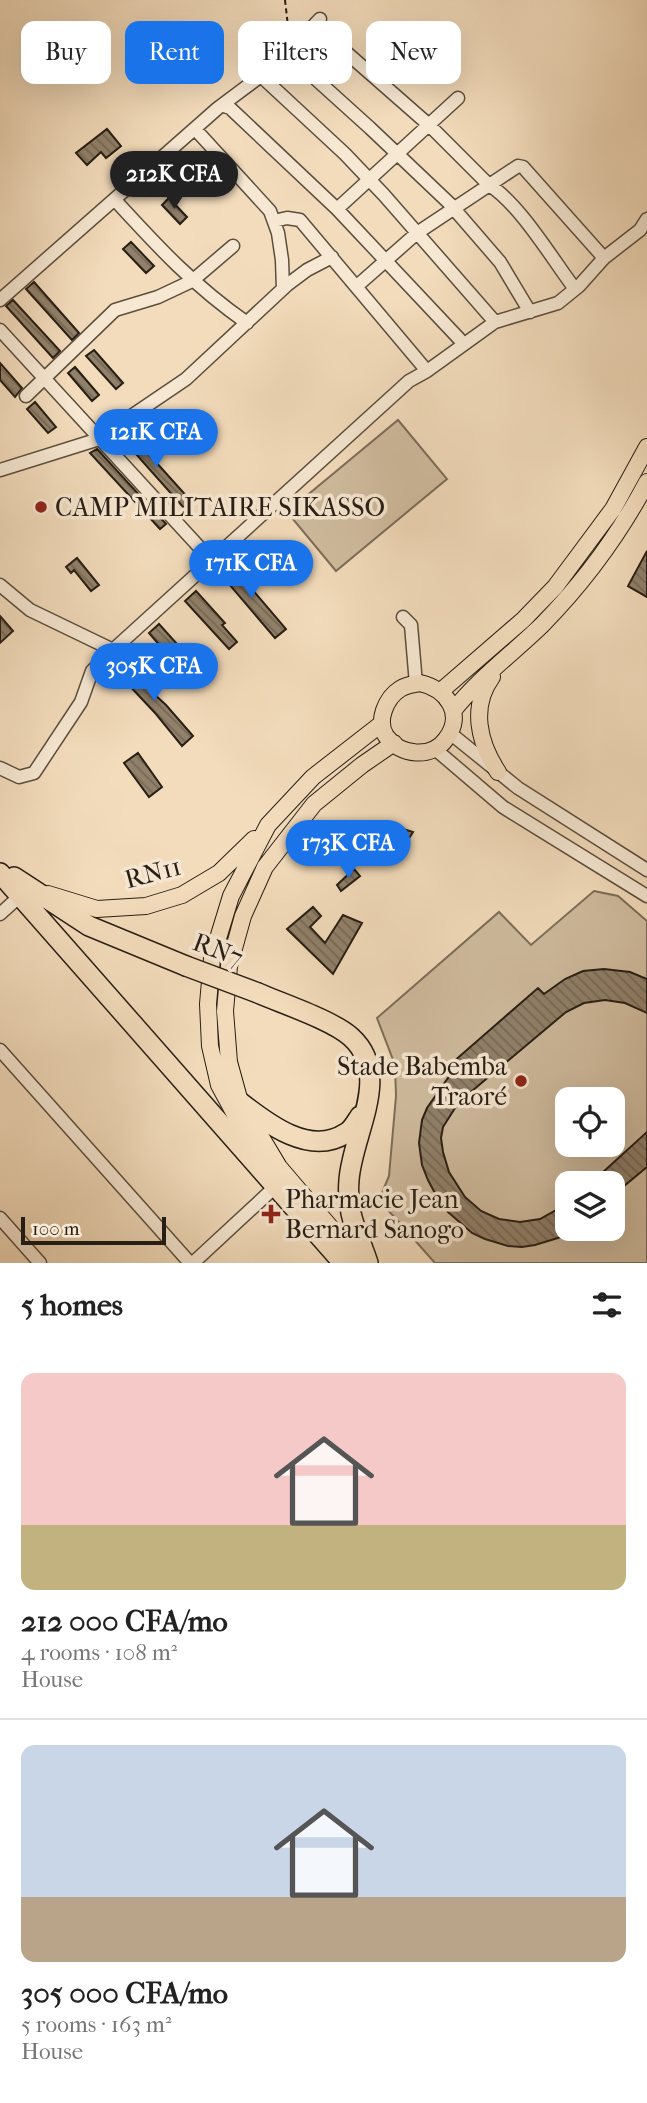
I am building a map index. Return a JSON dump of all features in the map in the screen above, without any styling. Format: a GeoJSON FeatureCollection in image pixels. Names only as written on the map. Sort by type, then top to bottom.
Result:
{"type":"FeatureCollection","features":[{"type":"Feature","properties":{"kind":"highway","name":"RN7"},"geometry":{"type":"LineString","coordinates":[[0,867],[25,892],[89,926],[323,1020],[350,1036],[365,1055],[369,1065],[370,1087],[355,1143],[349,1180],[349,1213],[368,1263]]}},
{"type":"Feature","properties":{"kind":"highway"},"geometry":{"type":"LineString","coordinates":[[0,873],[25,892],[275,1187],[343,1263]]}},
{"type":"Feature","properties":{"kind":"highway"},"geometry":{"type":"LineString","coordinates":[[240,1102],[273,1127],[300,1139],[327,1140],[347,1133],[365,1110]]}},
{"type":"Feature","properties":{"kind":"main road"},"geometry":{"type":"LineString","coordinates":[[441,691],[523,620],[555,587],[613,509],[647,447]]}},
{"type":"Feature","properties":{"kind":"main road"},"geometry":{"type":"LineString","coordinates":[[498,772],[482,741],[478,722],[480,701],[489,679],[576,587],[636,503],[647,482]]}},
{"type":"Feature","properties":{"kind":"main road"},"geometry":{"type":"LineString","coordinates":[[453,712],[465,696],[520,646]]}},
{"type":"Feature","properties":{"kind":"main road"},"geometry":{"type":"LineString","coordinates":[[416,684],[432,686],[441,691],[453,712],[450,733],[444,742],[425,753],[414,753],[403,750],[386,736],[382,724],[384,709],[389,698],[398,690],[416,684]]}},
{"type":"Feature","properties":{"kind":"main road","name":"RN11"},"geometry":{"type":"LineString","coordinates":[[25,892],[97,909],[146,906],[182,895],[219,873],[313,777],[382,724]]}},
{"type":"Feature","properties":{"kind":"main road"},"geometry":{"type":"LineString","coordinates":[[361,1263],[279,1167],[240,1102],[229,1062],[225,1011],[229,966],[243,916],[265,867],[314,804],[394,743]]}},
{"type":"Feature","properties":{"kind":"main road","name":"RN11"},"geometry":{"type":"LineString","coordinates":[[268,825],[231,896],[212,958],[208,1004],[210,1046],[219,1085],[275,1187]]}},
{"type":"Feature","properties":{"kind":"street"},"geometry":{"type":"LineString","coordinates":[[352,54],[489,185],[500,191],[575,289]]}},
{"type":"Feature","properties":{"kind":"street"},"geometry":{"type":"LineString","coordinates":[[0,300],[195,129],[251,84]]}},
{"type":"Feature","properties":{"kind":"street"},"geometry":{"type":"LineString","coordinates":[[270,84],[369,179],[495,322]]}},
{"type":"Feature","properties":{"kind":"street"},"geometry":{"type":"LineString","coordinates":[[321,84],[453,208],[500,262],[530,312]]}},
{"type":"Feature","properties":{"kind":"street"},"geometry":{"type":"LineString","coordinates":[[337,209],[458,99]]}},
{"type":"Feature","properties":{"kind":"street"},"geometry":{"type":"LineString","coordinates":[[223,106],[230,108],[337,209],[464,344]]}},
{"type":"Feature","properties":{"kind":"street"},"geometry":{"type":"LineString","coordinates":[[195,129],[270,211],[278,233],[283,289]]}},
{"type":"Feature","properties":{"kind":"street"},"geometry":{"type":"LineString","coordinates":[[357,286],[417,233],[518,166],[523,167],[604,258]]}},
{"type":"Feature","properties":{"kind":"street"},"geometry":{"type":"LineString","coordinates":[[115,200],[192,281],[216,302],[247,323]]}},
{"type":"Feature","properties":{"kind":"street"},"geometry":{"type":"LineString","coordinates":[[274,221],[287,218],[300,220],[427,371]]}},
{"type":"Feature","properties":{"kind":"street"},"geometry":{"type":"LineString","coordinates":[[0,768],[19,777],[34,773],[82,702],[92,671],[409,381],[495,322],[558,303],[604,258],[640,230],[647,219]]}},
{"type":"Feature","properties":{"kind":"street"},"geometry":{"type":"LineString","coordinates":[[26,396],[115,310],[158,297],[192,281],[233,246]]}},
{"type":"Feature","properties":{"kind":"street"},"geometry":{"type":"LineString","coordinates":[[0,470],[99,438],[186,379],[283,289],[307,270],[332,257]]}},
{"type":"Feature","properties":{"kind":"street"},"geometry":{"type":"LineString","coordinates":[[0,330],[212,561]]}},
{"type":"Feature","properties":{"kind":"street"},"geometry":{"type":"LineString","coordinates":[[0,585],[30,610],[113,650]]}},
{"type":"Feature","properties":{"kind":"street"},"geometry":{"type":"LineString","coordinates":[[403,617],[411,625],[416,684]]}},
{"type":"Feature","properties":{"kind":"street"},"geometry":{"type":"LineString","coordinates":[[450,733],[518,788],[647,870]]}},
{"type":"Feature","properties":{"kind":"street"},"geometry":{"type":"LineString","coordinates":[[435,749],[503,807],[647,896]]}},
{"type":"Feature","properties":{"kind":"street"},"geometry":{"type":"LineString","coordinates":[[538,829],[551,810]]}},
{"type":"Feature","properties":{"kind":"street"},"geometry":{"type":"LineString","coordinates":[[0,914],[25,892]]}},
{"type":"Feature","properties":{"kind":"street"},"geometry":{"type":"LineString","coordinates":[[0,1049],[191,1263],[275,1187]]}},
{"type":"Feature","properties":{"kind":"street"},"geometry":{"type":"LineString","coordinates":[[0,1219],[40,1263]]}},
{"type":"Feature","properties":{"kind":"path"},"geometry":{"type":"LineString","coordinates":[[285,0],[287,21]]}},
{"type":"Feature","properties":{"kind":"shaded area"},"geometry":{"type":"Polygon","coordinates":[[[398,420],[447,479],[336,571],[287,512],[398,420]]]}},
{"type":"Feature","properties":{"kind":"shaded area","name":"Stade Babemba Traoré"},"geometry":{"type":"Polygon","coordinates":[[[594,891],[618,896],[647,921],[647,1263],[435,1263],[379,1200],[389,1176],[396,1096],[395,1065],[377,1018],[499,912],[531,945],[594,891]]]}},
{"type":"Feature","properties":{"kind":"building"},"geometry":{"type":"Polygon","coordinates":[[[107,129],[121,146],[106,158],[101,152],[87,165],[76,153],[107,129]]]}},
{"type":"Feature","properties":{"kind":"building"},"geometry":{"type":"Polygon","coordinates":[[[169,198],[187,217],[180,224],[162,205],[169,198]]]}},
{"type":"Feature","properties":{"kind":"building"},"geometry":{"type":"Polygon","coordinates":[[[131,242],[154,266],[146,273],[123,249],[131,242]]]}},
{"type":"Feature","properties":{"kind":"building"},"geometry":{"type":"Polygon","coordinates":[[[34,282],[79,333],[72,340],[26,289],[34,282]]]}},
{"type":"Feature","properties":{"kind":"building"},"geometry":{"type":"Polygon","coordinates":[[[13,300],[60,351],[53,358],[6,306],[13,300]]]}},
{"type":"Feature","properties":{"kind":"building"},"geometry":{"type":"Polygon","coordinates":[[[94,350],[123,383],[116,389],[86,356],[94,350]]]}},
{"type":"Feature","properties":{"kind":"building"},"geometry":{"type":"Polygon","coordinates":[[[0,363],[22,388],[15,397],[0,380],[0,363]]]}},
{"type":"Feature","properties":{"kind":"building"},"geometry":{"type":"Polygon","coordinates":[[[75,367],[99,395],[92,401],[68,373],[75,367]]]}},
{"type":"Feature","properties":{"kind":"building"},"geometry":{"type":"Polygon","coordinates":[[[35,402],[56,427],[48,433],[27,409],[35,402]]]}},
{"type":"Feature","properties":{"kind":"building"},"geometry":{"type":"Polygon","coordinates":[[[127,430],[191,501],[184,508],[119,435],[127,430]]]}},
{"type":"Feature","properties":{"kind":"building"},"geometry":{"type":"Polygon","coordinates":[[[97,449],[166,524],[160,529],[90,453],[97,449]]]}},
{"type":"Feature","properties":{"kind":"building"},"geometry":{"type":"Polygon","coordinates":[[[647,551],[647,597],[628,586],[647,551]]]}},
{"type":"Feature","properties":{"kind":"building"},"geometry":{"type":"Polygon","coordinates":[[[77,558],[99,585],[91,591],[74,570],[71,573],[66,567],[77,558]]]}},
{"type":"Feature","properties":{"kind":"building"},"geometry":{"type":"Polygon","coordinates":[[[228,561],[286,629],[275,638],[217,570],[228,561]]]}},
{"type":"Feature","properties":{"kind":"building"},"geometry":{"type":"Polygon","coordinates":[[[196,591],[225,623],[222,625],[237,642],[229,649],[185,601],[196,591]]]}},
{"type":"Feature","properties":{"kind":"building"},"geometry":{"type":"Polygon","coordinates":[[[0,616],[13,631],[0,643],[0,616]]]}},
{"type":"Feature","properties":{"kind":"building"},"geometry":{"type":"Polygon","coordinates":[[[159,624],[204,674],[200,679],[181,660],[176,664],[149,633],[159,624]]]}},
{"type":"Feature","properties":{"kind":"building"},"geometry":{"type":"Polygon","coordinates":[[[122,659],[193,736],[182,746],[112,667],[122,659]]]}},
{"type":"Feature","properties":{"kind":"building"},"geometry":{"type":"Polygon","coordinates":[[[138,753],[162,787],[149,797],[124,763],[138,753]]]}},
{"type":"Feature","properties":{"kind":"building"},"geometry":{"type":"Polygon","coordinates":[[[400,828],[413,832],[395,860],[377,848],[400,828]]]}},
{"type":"Feature","properties":{"kind":"building"},"geometry":{"type":"Polygon","coordinates":[[[354,869],[360,876],[341,891],[337,885],[354,869]]]}},
{"type":"Feature","properties":{"kind":"building"},"geometry":{"type":"Polygon","coordinates":[[[313,907],[321,916],[310,927],[325,943],[343,915],[362,923],[333,974],[287,929],[313,907]]]}},
{"type":"Feature","properties":{"kind":"building"},"geometry":{"type":"Polygon","coordinates":[[[604,969],[630,972],[647,979],[647,1013],[625,1003],[605,1000],[584,1003],[566,1012],[457,1105],[443,1127],[441,1138],[449,1172],[465,1197],[481,1211],[499,1219],[520,1222],[540,1219],[555,1211],[555,1239],[522,1247],[485,1239],[472,1233],[439,1201],[422,1165],[419,1143],[422,1120],[450,1075],[445,1069],[538,988],[544,994],[565,979],[583,971],[604,969]]]}},
{"type":"Feature","properties":{"kind":"building"},"geometry":{"type":"Polygon","coordinates":[[[647,1132],[647,1167],[625,1185],[625,1171],[604,1171],[620,1157],[625,1157],[625,1152],[647,1132]]]}},
{"type":"Feature","properties":{"kind":"place","name":"CAMP MILITAIRE SIKASSO"},"geometry":{"type":"Point","coordinates":[41,507]}},
{"type":"Feature","properties":{"kind":"place","name":"Stade Babemba Traoré"},"geometry":{"type":"Point","coordinates":[521,1081]}},
{"type":"Feature","properties":{"kind":"place","name":"Pharmacie Jean Bernard Sanogo"},"geometry":{"type":"Point","coordinates":[271,1214]}}]}
